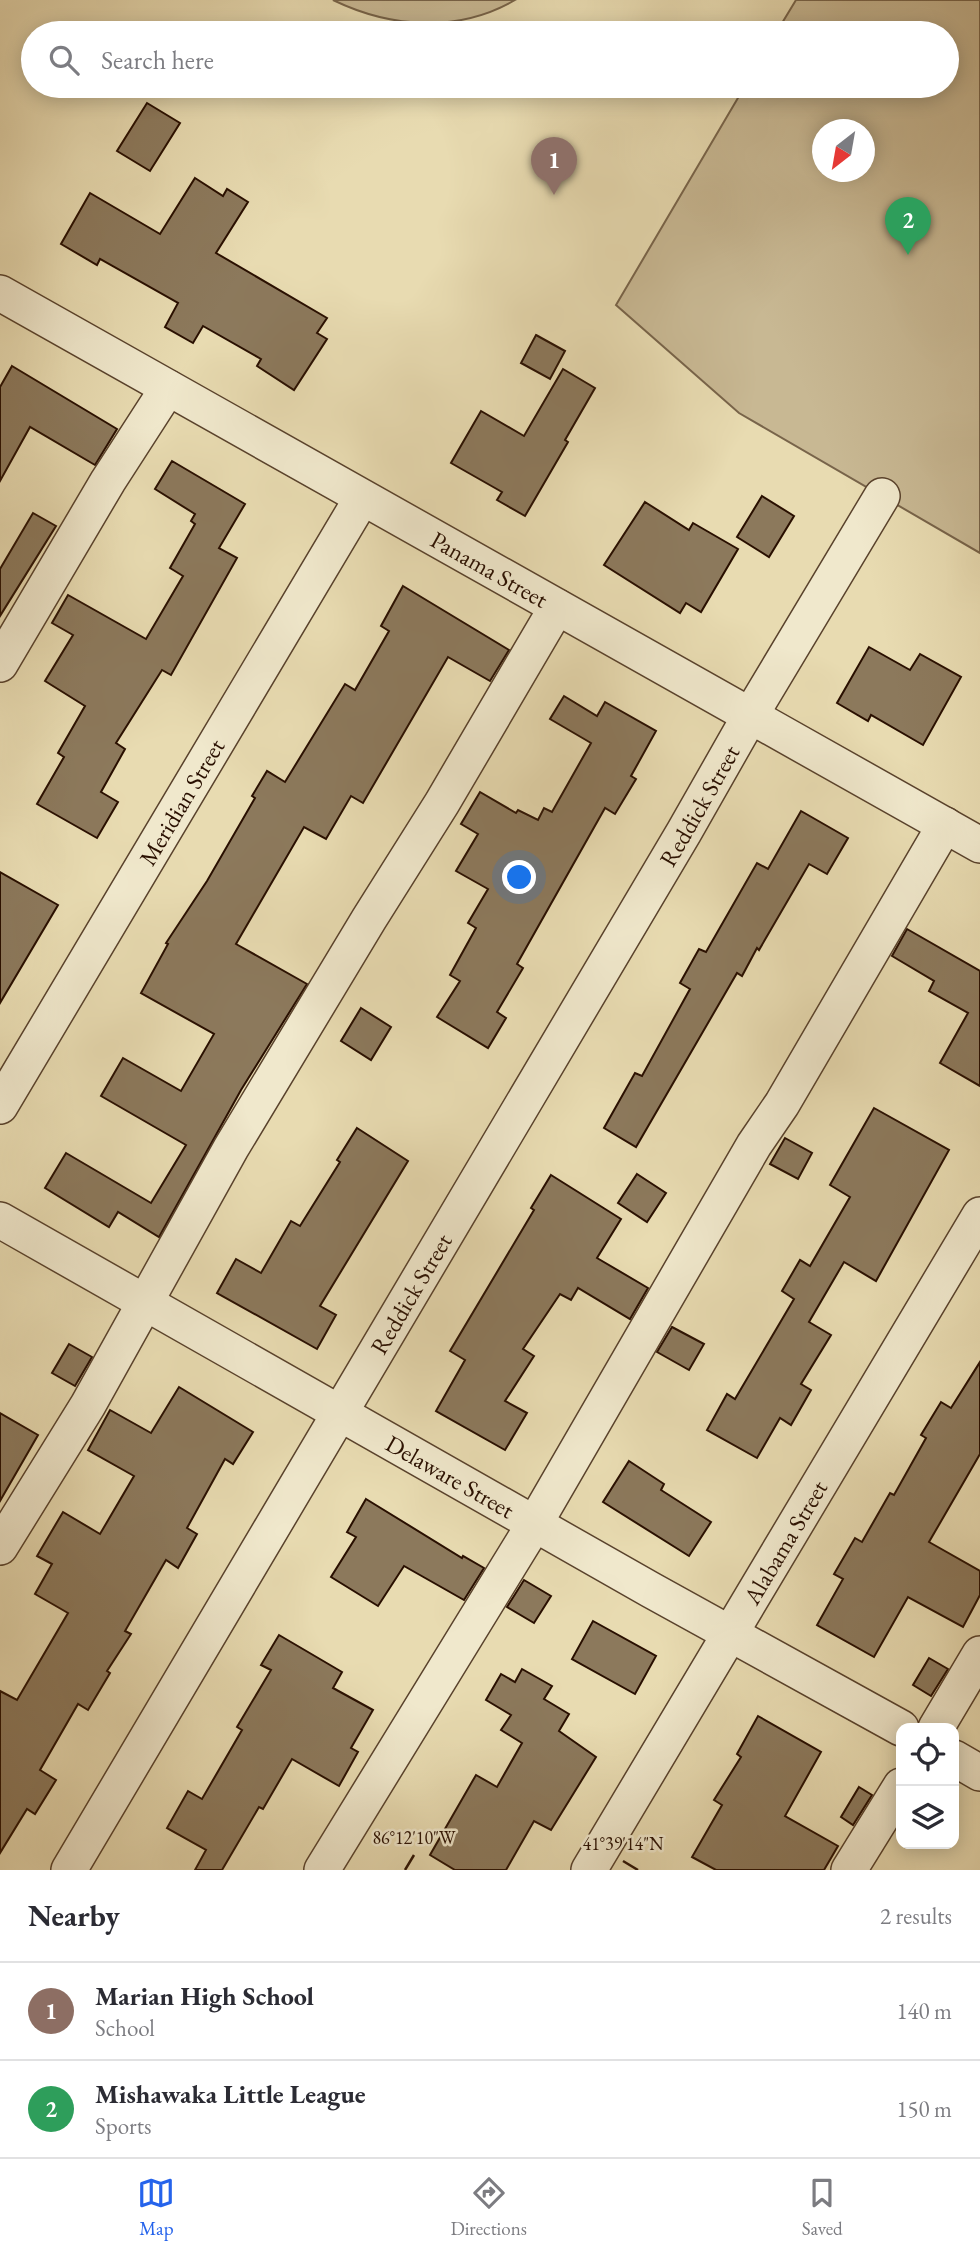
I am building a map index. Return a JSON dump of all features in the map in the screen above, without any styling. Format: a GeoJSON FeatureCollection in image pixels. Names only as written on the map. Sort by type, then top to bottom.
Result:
{"type":"FeatureCollection","features":[{"type":"Feature","properties":{"kind":"street","name":"Panama Street"},"geometry":{"type":"LineString","coordinates":[[0,292],[980,845]]}},
{"type":"Feature","properties":{"kind":"street"},"geometry":{"type":"LineString","coordinates":[[0,664],[108,481],[168,388]]}},
{"type":"Feature","properties":{"kind":"street","name":"Reddick Street"},"geometry":{"type":"LineString","coordinates":[[69,1870],[684,832],[750,716],[883,496]]}},
{"type":"Feature","properties":{"kind":"street","name":"Meridian Street"},"geometry":{"type":"LineString","coordinates":[[0,1106],[362,498]]}},
{"type":"Feature","properties":{"kind":"street"},"geometry":{"type":"LineString","coordinates":[[0,1547],[88,1405],[231,1148],[442,803],[557,607]]}},
{"type":"Feature","properties":{"kind":"street"},"geometry":{"type":"LineString","coordinates":[[322,1870],[536,1523],[754,1145],[782,1104],[945,825]]}},
{"type":"Feature","properties":{"kind":"street","name":"Alabama Street"},"geometry":{"type":"LineString","coordinates":[[589,1870],[980,1214]]}},
{"type":"Feature","properties":{"kind":"street","name":"Delaware Street"},"geometry":{"type":"LineString","coordinates":[[0,1220],[896,1725]]}},
{"type":"Feature","properties":{"kind":"street"},"geometry":{"type":"LineString","coordinates":[[939,1723],[980,1654]]}},
{"type":"Feature","properties":{"kind":"street"},"geometry":{"type":"LineString","coordinates":[[959,1761],[980,1773]]}},
{"type":"Feature","properties":{"kind":"street"},"geometry":{"type":"LineString","coordinates":[[849,1870],[896,1794]]}},
{"type":"Feature","properties":{"kind":"shaded area"},"geometry":{"type":"Polygon","coordinates":[[[333,0],[515,0],[493,11],[454,21],[401,21],[355,9],[333,0]]]}},
{"type":"Feature","properties":{"kind":"shaded area"},"geometry":{"type":"Polygon","coordinates":[[[796,0],[980,0],[980,553],[739,413],[616,305],[738,98],[959,98],[959,21],[783,21],[796,0]]]}},
{"type":"Feature","properties":{"kind":"building"},"geometry":{"type":"Polygon","coordinates":[[[147,103],[180,123],[150,171],[117,151],[147,103]]]}},
{"type":"Feature","properties":{"kind":"building"},"geometry":{"type":"Polygon","coordinates":[[[195,178],[223,196],[227,189],[248,202],[216,253],[327,318],[317,333],[327,339],[294,390],[257,366],[261,359],[203,326],[193,343],[165,327],[178,303],[100,259],[97,265],[61,244],[90,193],[160,234],[195,178]]]}},
{"type":"Feature","properties":{"kind":"building"},"geometry":{"type":"Polygon","coordinates":[[[536,335],[565,351],[550,379],[521,363],[536,335]]]}},
{"type":"Feature","properties":{"kind":"building"},"geometry":{"type":"Polygon","coordinates":[[[12,366],[117,429],[95,465],[30,427],[0,481],[0,387],[12,366]]]}},
{"type":"Feature","properties":{"kind":"building"},"geometry":{"type":"Polygon","coordinates":[[[563,369],[595,388],[565,440],[568,442],[525,516],[497,500],[502,492],[451,463],[481,411],[524,436],[563,369]]]}},
{"type":"Feature","properties":{"kind":"building"},"geometry":{"type":"Polygon","coordinates":[[[172,461],[245,504],[219,548],[237,558],[171,675],[162,670],[116,743],[125,749],[101,792],[118,802],[97,838],[37,804],[64,757],[58,753],[85,706],[45,681],[73,635],[52,623],[68,595],[146,639],[183,576],[170,568],[195,524],[191,521],[195,514],[155,489],[172,461]]]}},
{"type":"Feature","properties":{"kind":"building"},"geometry":{"type":"Polygon","coordinates":[[[762,496],[794,516],[769,557],[737,537],[762,496]]]}},
{"type":"Feature","properties":{"kind":"building"},"geometry":{"type":"Polygon","coordinates":[[[645,502],[689,530],[693,523],[738,549],[701,612],[686,603],[680,613],[604,565],[645,502]]]}},
{"type":"Feature","properties":{"kind":"building"},"geometry":{"type":"Polygon","coordinates":[[[33,513],[56,526],[0,616],[0,569],[33,513]]]}},
{"type":"Feature","properties":{"kind":"building"},"geometry":{"type":"Polygon","coordinates":[[[403,586],[509,650],[490,681],[448,657],[363,803],[351,796],[326,839],[304,827],[236,944],[307,984],[241,1090],[159,1237],[118,1212],[109,1227],[45,1188],[66,1153],[151,1203],[186,1145],[101,1096],[123,1058],[181,1091],[214,1034],[141,993],[168,944],[166,943],[207,881],[255,798],[252,796],[267,771],[285,782],[345,684],[355,690],[389,631],[381,626],[403,586]]]}},
{"type":"Feature","properties":{"kind":"building"},"geometry":{"type":"Polygon","coordinates":[[[869,647],[910,670],[920,654],[961,677],[923,745],[871,715],[868,721],[837,703],[869,647]]]}},
{"type":"Feature","properties":{"kind":"building"},"geometry":{"type":"Polygon","coordinates":[[[564,696],[597,716],[605,702],[656,731],[631,776],[636,779],[615,814],[605,808],[517,964],[523,968],[497,1012],[506,1018],[488,1048],[437,1017],[460,981],[450,975],[476,928],[468,923],[488,889],[456,871],[478,834],[461,824],[480,792],[516,813],[518,810],[538,820],[544,808],[552,812],[591,743],[550,719],[564,696]]]}},
{"type":"Feature","properties":{"kind":"building"},"geometry":{"type":"Polygon","coordinates":[[[801,811],[848,838],[827,874],[809,864],[742,976],[737,973],[636,1147],[604,1128],[635,1073],[642,1076],[690,989],[680,983],[699,949],[706,952],[757,863],[768,869],[801,811]]]}},
{"type":"Feature","properties":{"kind":"building"},"geometry":{"type":"Polygon","coordinates":[[[0,872],[58,905],[0,1003],[0,872]]]}},
{"type":"Feature","properties":{"kind":"building"},"geometry":{"type":"Polygon","coordinates":[[[907,929],[980,971],[980,1086],[940,1063],[968,1013],[929,991],[934,981],[892,956],[907,929]]]}},
{"type":"Feature","properties":{"kind":"building"},"geometry":{"type":"Polygon","coordinates":[[[361,1008],[391,1027],[371,1060],[341,1041],[361,1008]]]}},
{"type":"Feature","properties":{"kind":"building"},"geometry":{"type":"Polygon","coordinates":[[[874,1108],[949,1150],[876,1281],[844,1262],[809,1322],[831,1335],[801,1384],[811,1390],[791,1425],[780,1418],[757,1458],[707,1430],[727,1394],[735,1399],[794,1299],[782,1291],[800,1260],[810,1266],[850,1197],[830,1185],[874,1108]]]}},
{"type":"Feature","properties":{"kind":"building"},"geometry":{"type":"Polygon","coordinates":[[[357,1128],[408,1161],[320,1306],[336,1315],[317,1349],[217,1293],[236,1259],[261,1273],[291,1221],[300,1226],[340,1162],[337,1160],[357,1128]]]}},
{"type":"Feature","properties":{"kind":"building"},"geometry":{"type":"Polygon","coordinates":[[[785,1138],[812,1153],[798,1179],[770,1164],[785,1138]]]}},
{"type":"Feature","properties":{"kind":"building"},"geometry":{"type":"Polygon","coordinates":[[[637,1174],[666,1193],[647,1222],[618,1203],[637,1174]]]}},
{"type":"Feature","properties":{"kind":"building"},"geometry":{"type":"Polygon","coordinates":[[[551,1175],[621,1219],[597,1258],[648,1288],[630,1319],[578,1288],[571,1300],[560,1294],[523,1349],[534,1356],[505,1401],[527,1413],[505,1450],[436,1411],[465,1360],[450,1351],[534,1210],[531,1208],[551,1175]]]}},
{"type":"Feature","properties":{"kind":"building"},"geometry":{"type":"Polygon","coordinates":[[[672,1327],[704,1344],[689,1370],[657,1352],[672,1327]]]}},
{"type":"Feature","properties":{"kind":"building"},"geometry":{"type":"Polygon","coordinates":[[[69,1344],[92,1357],[75,1386],[52,1373],[69,1344]]]}},
{"type":"Feature","properties":{"kind":"building"},"geometry":{"type":"Polygon","coordinates":[[[980,1362],[980,1454],[929,1542],[980,1571],[980,1595],[963,1627],[908,1597],[874,1657],[817,1625],[843,1579],[834,1574],[855,1538],[862,1542],[890,1493],[894,1495],[926,1438],[921,1435],[941,1402],[951,1408],[980,1362]]]}},
{"type":"Feature","properties":{"kind":"building"},"geometry":{"type":"Polygon","coordinates":[[[179,1387],[253,1432],[233,1464],[225,1459],[187,1528],[197,1534],[178,1568],[166,1560],[125,1631],[131,1634],[107,1671],[110,1673],[88,1710],[78,1704],[40,1770],[56,1780],[35,1814],[27,1809],[0,1853],[0,1691],[17,1700],[68,1613],[35,1594],[52,1564],[37,1556],[63,1512],[100,1534],[134,1476],[88,1450],[110,1410],[151,1433],[179,1387]]]}},
{"type":"Feature","properties":{"kind":"building"},"geometry":{"type":"Polygon","coordinates":[[[0,1413],[38,1435],[0,1501],[0,1413]]]}},
{"type":"Feature","properties":{"kind":"building"},"geometry":{"type":"Polygon","coordinates":[[[629,1461],[664,1484],[661,1490],[711,1522],[689,1556],[603,1502],[629,1461]]]}},
{"type":"Feature","properties":{"kind":"building"},"geometry":{"type":"Polygon","coordinates":[[[366,1499],[462,1558],[463,1556],[484,1568],[464,1600],[404,1566],[378,1606],[331,1577],[356,1537],[347,1532],[366,1499]]]}},
{"type":"Feature","properties":{"kind":"building"},"geometry":{"type":"Polygon","coordinates":[[[524,1580],[551,1596],[534,1623],[507,1607],[524,1580]]]}},
{"type":"Feature","properties":{"kind":"building"},"geometry":{"type":"Polygon","coordinates":[[[593,1621],[656,1656],[635,1694],[572,1659],[593,1621]]]}},
{"type":"Feature","properties":{"kind":"building"},"geometry":{"type":"Polygon","coordinates":[[[279,1635],[342,1672],[333,1688],[373,1710],[351,1748],[358,1752],[339,1786],[292,1759],[263,1809],[259,1807],[222,1870],[195,1870],[206,1850],[167,1828],[188,1791],[202,1799],[242,1730],[237,1727],[271,1670],[261,1665],[279,1635]]]}},
{"type":"Feature","properties":{"kind":"building"},"geometry":{"type":"Polygon","coordinates":[[[929,1658],[948,1669],[931,1696],[913,1685],[929,1658]]]}},
{"type":"Feature","properties":{"kind":"building"},"geometry":{"type":"Polygon","coordinates":[[[522,1669],[552,1686],[544,1699],[569,1714],[559,1731],[596,1757],[551,1830],[534,1821],[506,1870],[455,1870],[430,1855],[476,1775],[497,1787],[522,1743],[501,1730],[511,1715],[486,1700],[501,1674],[515,1682],[522,1669]]]}},
{"type":"Feature","properties":{"kind":"building"},"geometry":{"type":"Polygon","coordinates":[[[758,1716],[821,1752],[785,1816],[838,1846],[824,1870],[716,1870],[692,1857],[722,1805],[714,1800],[741,1757],[737,1754],[758,1716]]]}},
{"type":"Feature","properties":{"kind":"building"},"geometry":{"type":"Polygon","coordinates":[[[859,1787],[872,1795],[853,1825],[841,1817],[859,1787]]]}},
{"type":"Feature","properties":{"kind":"place","name":"Marian High School"},"geometry":{"type":"Point","coordinates":[554,195]}},
{"type":"Feature","properties":{"kind":"place","name":"Mishawaka Little League"},"geometry":{"type":"Point","coordinates":[908,255]}}]}
